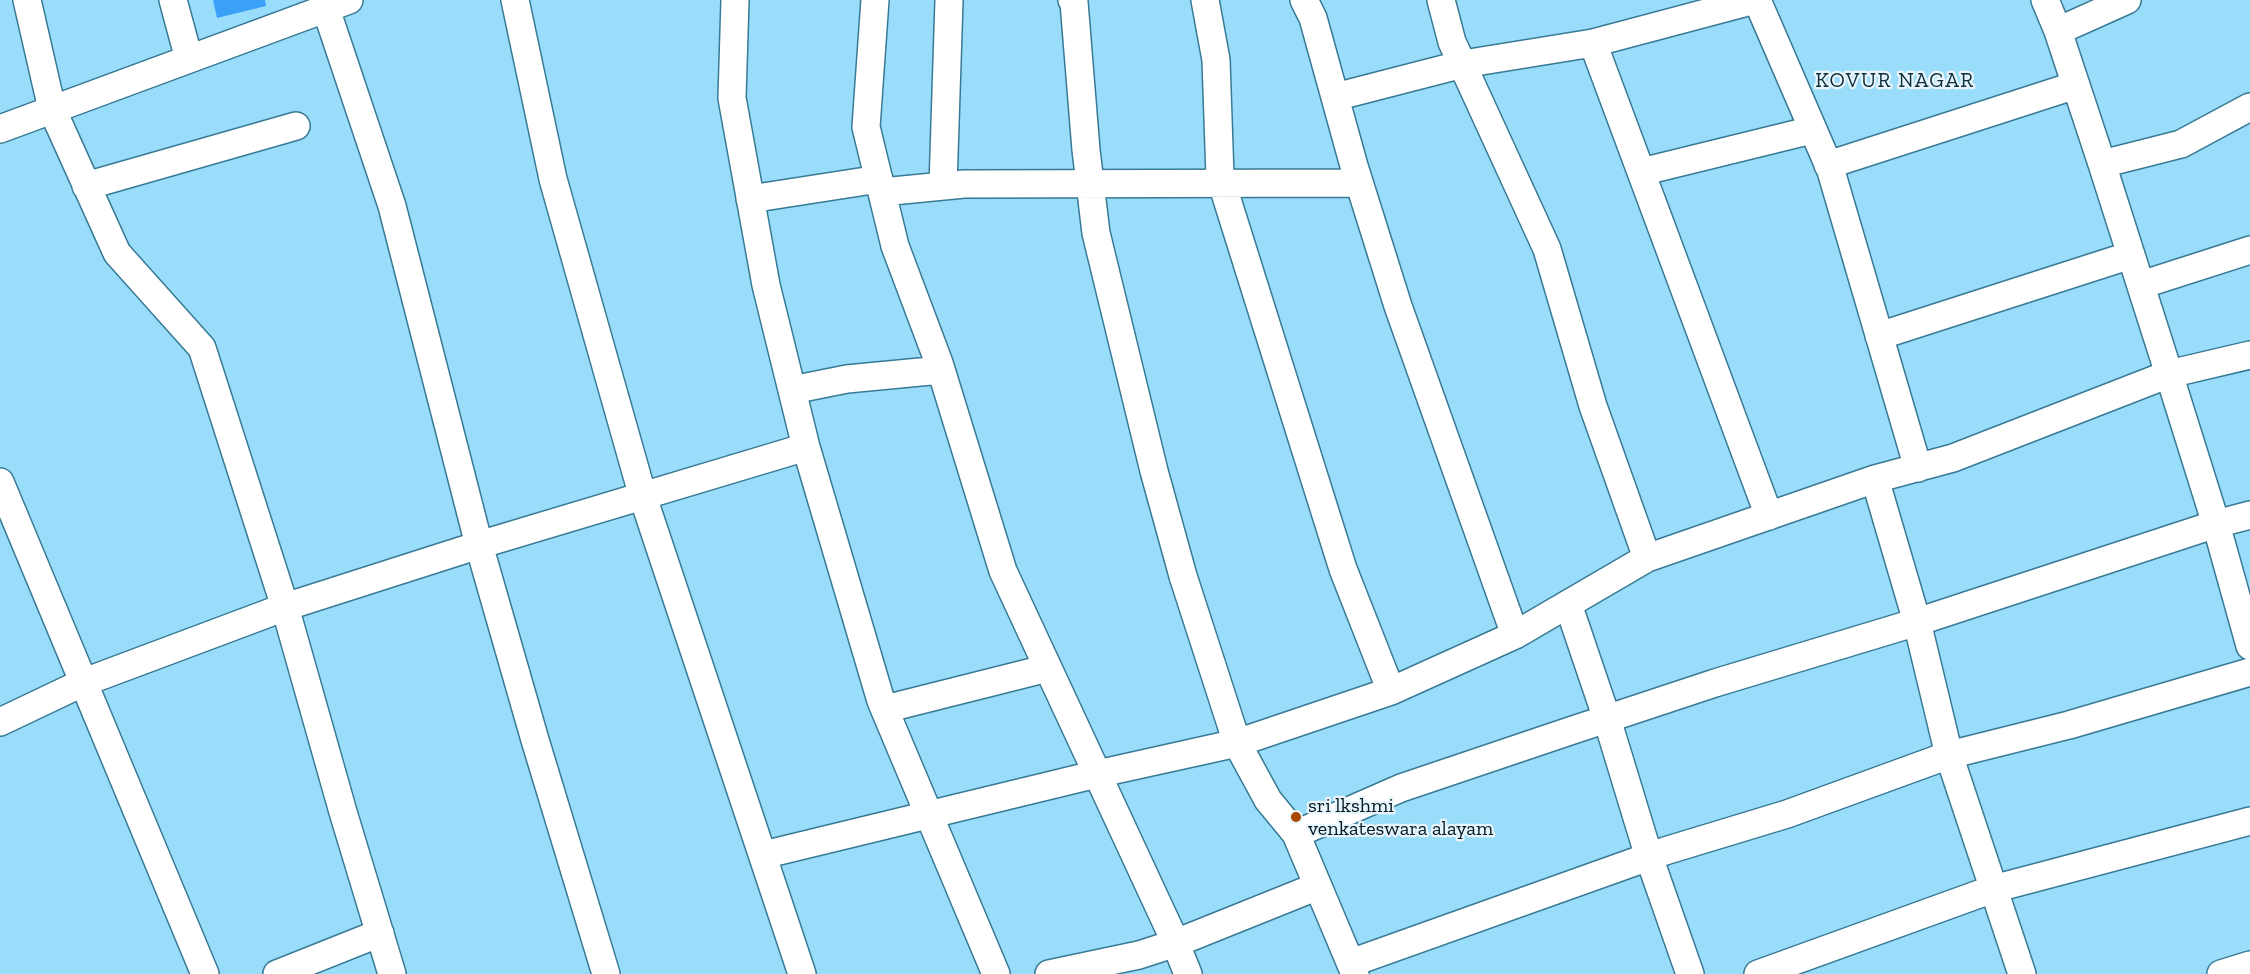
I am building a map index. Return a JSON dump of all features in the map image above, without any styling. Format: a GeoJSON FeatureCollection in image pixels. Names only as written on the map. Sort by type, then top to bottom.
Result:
{"type":"FeatureCollection","features":[{"type":"Feature","properties":{"kind":"street"},"geometry":{"type":"LineString","coordinates":[[27,0],[52,110],[117,253],[202,348],[285,607],[392,974]]}},
{"type":"Feature","properties":{"kind":"street"},"geometry":{"type":"LineString","coordinates":[[173,0],[189,59]]}},
{"type":"Feature","properties":{"kind":"street"},"geometry":{"type":"LineString","coordinates":[[514,0],[553,179],[644,497],[802,974]]}},
{"type":"Feature","properties":{"kind":"street"},"geometry":{"type":"LineString","coordinates":[[735,0],[732,98],[766,285],[806,447],[885,709],[996,974]]}},
{"type":"Feature","properties":{"kind":"street"},"geometry":{"type":"LineString","coordinates":[[874,0],[866,127],[895,246],[941,370],[1003,571],[1176,943],[1188,974]]}},
{"type":"Feature","properties":{"kind":"street"},"geometry":{"type":"LineString","coordinates":[[943,186],[949,0]]}},
{"type":"Feature","properties":{"kind":"street"},"geometry":{"type":"LineString","coordinates":[[1205,0],[1216,60],[1222,182],[1342,570],[1391,691]]}},
{"type":"Feature","properties":{"kind":"street"},"geometry":{"type":"LineString","coordinates":[[1304,0],[1313,18],[1359,183],[1398,306],[1515,634]]}},
{"type":"Feature","properties":{"kind":"street"},"geometry":{"type":"LineString","coordinates":[[1441,0],[1452,42],[1547,249],[1593,406],[1647,558]]}},
{"type":"Feature","properties":{"kind":"street"},"geometry":{"type":"LineString","coordinates":[[1335,97],[1462,64],[1593,44],[1756,0],[1828,165],[1918,468]]}},
{"type":"Feature","properties":{"kind":"street"},"geometry":{"type":"LineString","coordinates":[[2045,0],[2058,31],[2132,255],[2216,524],[2250,646]]}},
{"type":"Feature","properties":{"kind":"street"},"geometry":{"type":"LineString","coordinates":[[2058,31],[2127,0]]}},
{"type":"Feature","properties":{"kind":"street"},"geometry":{"type":"LineString","coordinates":[[1076,1],[1096,233],[1154,471],[1183,576],[1237,743],[1268,800],[1296,834],[1353,968],[1649,857],[1786,814],[1949,755],[2069,725],[2250,672]]}},
{"type":"Feature","properties":{"kind":"street"},"geometry":{"type":"LineString","coordinates":[[0,129],[326,5],[392,206],[479,545],[606,974]]}},
{"type":"Feature","properties":{"kind":"street"},"geometry":{"type":"LineString","coordinates":[[1593,44],[1769,516]]}},
{"type":"Feature","properties":{"kind":"street"},"geometry":{"type":"LineString","coordinates":[[1828,165],[2076,85]]}},
{"type":"Feature","properties":{"kind":"street"},"geometry":{"type":"LineString","coordinates":[[2102,164],[2181,144],[2250,107]]}},
{"type":"Feature","properties":{"kind":"street"},"geometry":{"type":"LineString","coordinates":[[86,186],[296,126]]}},
{"type":"Feature","properties":{"kind":"street"},"geometry":{"type":"LineString","coordinates":[[1641,172],[1812,130]]}},
{"type":"Feature","properties":{"kind":"street"},"geometry":{"type":"LineString","coordinates":[[750,199],[880,186],[1222,182],[1359,183]]}},
{"type":"Feature","properties":{"kind":"street"},"geometry":{"type":"LineString","coordinates":[[2141,285],[2250,250]]}},
{"type":"Feature","properties":{"kind":"street"},"geometry":{"type":"LineString","coordinates":[[1879,336],[2132,255]]}},
{"type":"Feature","properties":{"kind":"street"},"geometry":{"type":"LineString","coordinates":[[763,855],[1097,774],[1237,743],[1391,691],[1515,634],[1647,558],[1875,479],[1953,458],[2169,374],[2250,355]]}},
{"type":"Feature","properties":{"kind":"street"},"geometry":{"type":"LineString","coordinates":[[792,390],[847,379],[941,370]]}},
{"type":"Feature","properties":{"kind":"street"},"geometry":{"type":"LineString","coordinates":[[0,722],[82,683],[285,607],[479,545],[806,447]]}},
{"type":"Feature","properties":{"kind":"street"},"geometry":{"type":"LineString","coordinates":[[1875,479],[1917,622],[1949,755],[2022,974]]}},
{"type":"Feature","properties":{"kind":"street"},"geometry":{"type":"LineString","coordinates":[[0,484],[205,974]]}},
{"type":"Feature","properties":{"kind":"street"},"geometry":{"type":"LineString","coordinates":[[1296,834],[1401,788],[1607,719],[2250,515]]}},
{"type":"Feature","properties":{"kind":"street"},"geometry":{"type":"LineString","coordinates":[[1568,604],[1607,719],[1649,857],[1690,974]]}},
{"type":"Feature","properties":{"kind":"street"},"geometry":{"type":"LineString","coordinates":[[885,709],[1048,668]]}},
{"type":"Feature","properties":{"kind":"street"},"geometry":{"type":"LineString","coordinates":[[1758,974],[1993,890],[2250,821]]}},
{"type":"Feature","properties":{"kind":"street"},"geometry":{"type":"LineString","coordinates":[[1049,974],[1139,955],[1176,943],[1318,885]]}},
{"type":"Feature","properties":{"kind":"street"},"geometry":{"type":"LineString","coordinates":[[277,974],[380,933]]}},
{"type":"Feature","properties":{"kind":"street"},"geometry":{"type":"LineString","coordinates":[[2221,974],[2250,965]]}},
{"type":"Feature","properties":{"kind":"building"},"geometry":{"type":"Polygon","coordinates":[[[213,0],[265,0],[266,6],[217,18],[213,0]]]}},
{"type":"Feature","properties":{"kind":"place","name":"sri lkshmi venkateswara alayam"},"geometry":{"type":"Point","coordinates":[1296,817]}},
{"type":"Feature","properties":{"kind":"district","name":"KOVUR NAGAR"},"geometry":{"type":"Point","coordinates":[1895,81]}}]}
